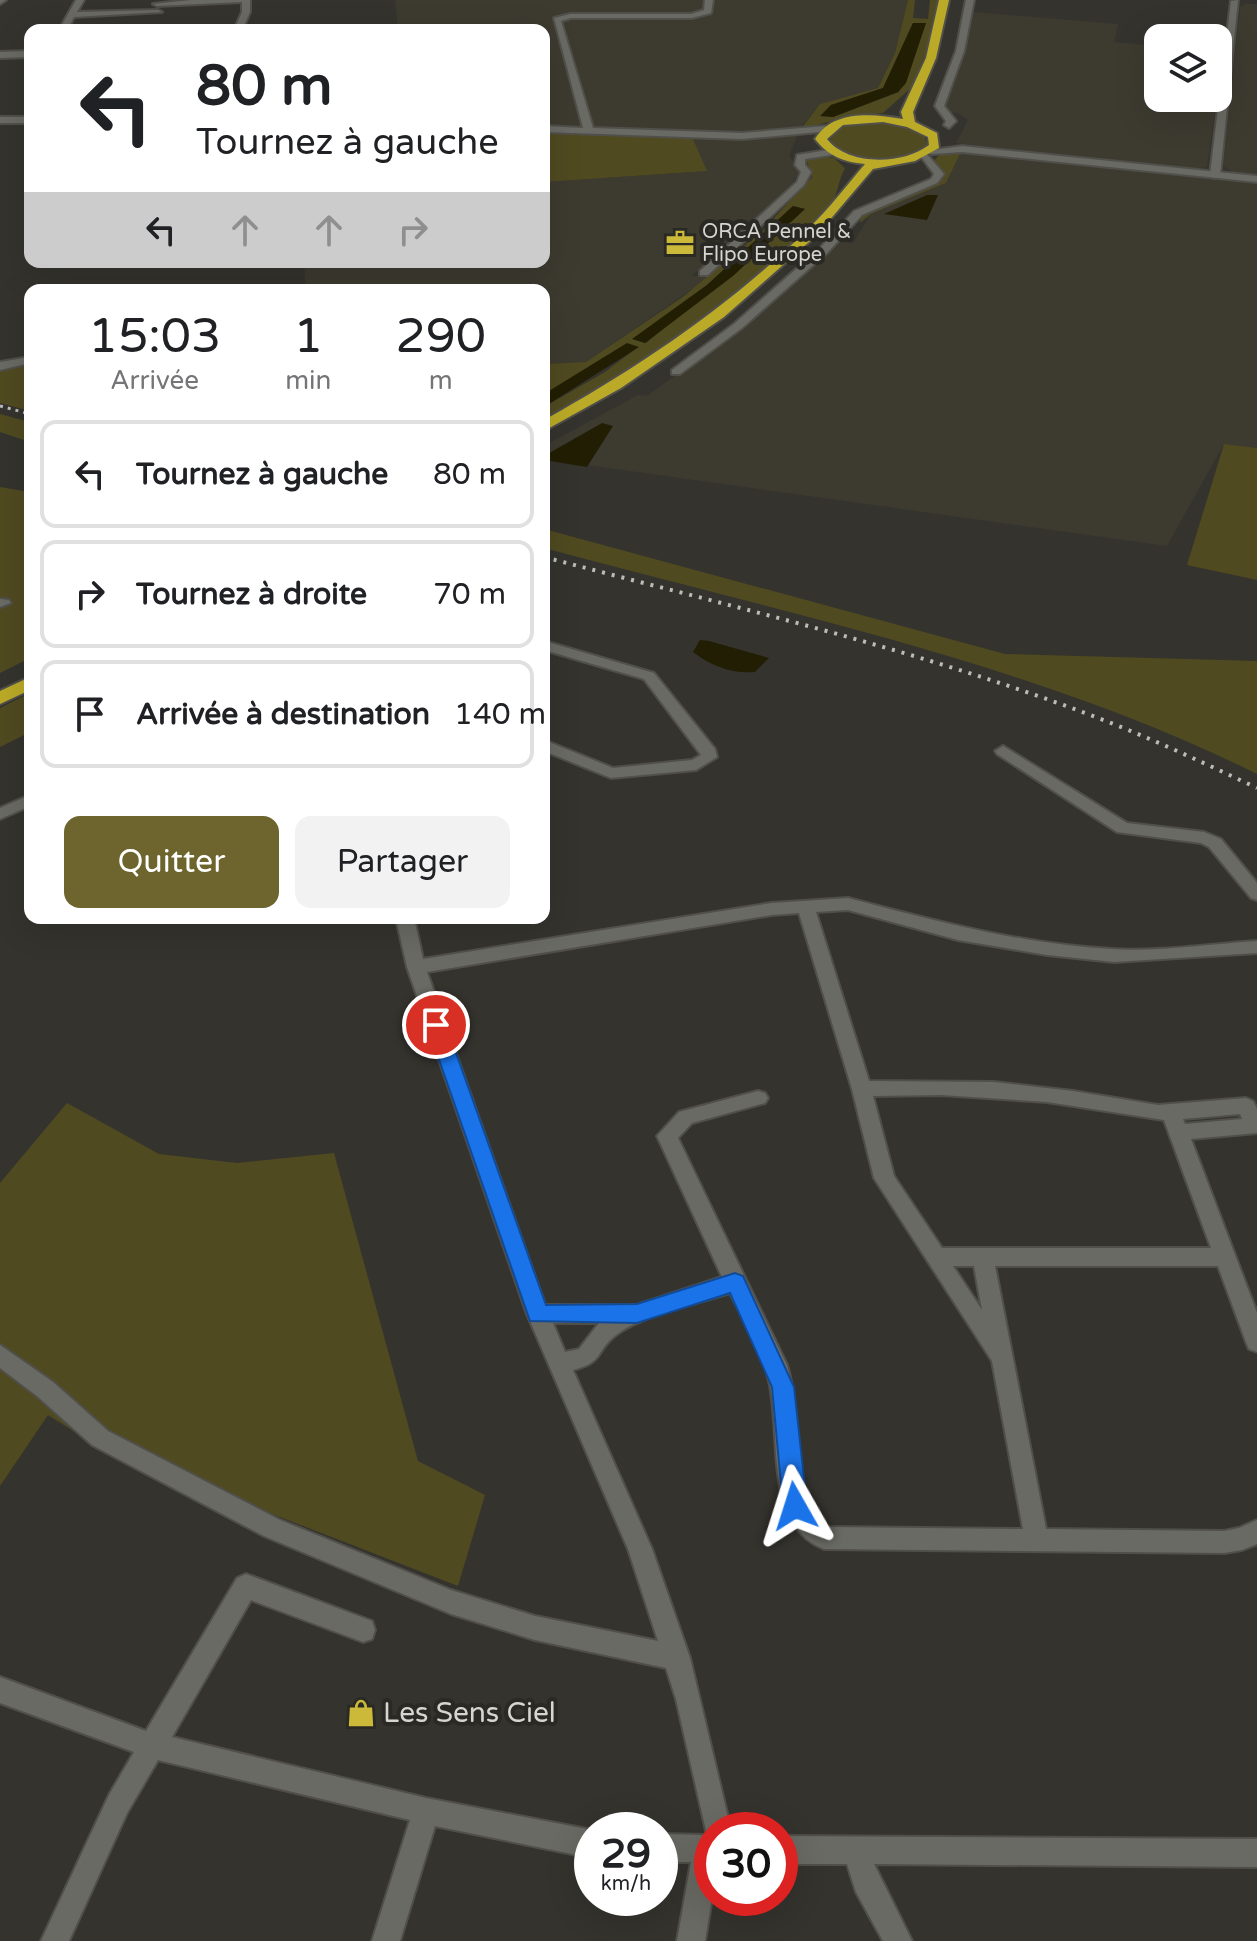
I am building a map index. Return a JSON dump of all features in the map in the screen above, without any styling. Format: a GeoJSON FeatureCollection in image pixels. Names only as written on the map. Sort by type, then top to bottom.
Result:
{"type":"FeatureCollection","features":[{"type":"Feature","properties":{"kind":"highway"},"geometry":{"type":"LineString","coordinates":[[916,126],[871,119],[848,121],[823,137],[834,152],[878,162],[898,161],[931,146],[907,112],[935,43],[944,0]]}},
{"type":"Feature","properties":{"kind":"highway"},"geometry":{"type":"LineString","coordinates":[[897,99],[919,83]]}},
{"type":"Feature","properties":{"kind":"highway"},"geometry":{"type":"LineString","coordinates":[[871,119],[889,109]]}},
{"type":"Feature","properties":{"kind":"highway"},"geometry":{"type":"LineString","coordinates":[[839,204],[843,179],[851,164],[848,157]]}},
{"type":"Feature","properties":{"kind":"highway"},"geometry":{"type":"LineString","coordinates":[[550,422],[637,371],[759,283],[839,204],[869,167],[878,162]]}},
{"type":"Feature","properties":{"kind":"highway"},"geometry":{"type":"LineString","coordinates":[[0,686],[24,677]]}},
{"type":"Feature","properties":{"kind":"highway"},"geometry":{"type":"LineString","coordinates":[[0,698],[24,686]]}},
{"type":"Feature","properties":{"kind":"main road"},"geometry":{"type":"LineString","coordinates":[[931,146],[1257,179]]}},
{"type":"Feature","properties":{"kind":"street"},"geometry":{"type":"LineString","coordinates":[[67,24],[80,0]]}},
{"type":"Feature","properties":{"kind":"street"},"geometry":{"type":"LineString","coordinates":[[74,15],[157,5],[243,0],[246,12],[241,24]]}},
{"type":"Feature","properties":{"kind":"street"},"geometry":{"type":"LineString","coordinates":[[589,131],[557,20],[570,16],[692,16],[708,11],[709,0]]}},
{"type":"Feature","properties":{"kind":"street"},"geometry":{"type":"LineString","coordinates":[[676,372],[738,326],[824,250],[858,213],[934,181],[939,174],[931,146],[951,121],[939,106],[960,51],[970,0]]}},
{"type":"Feature","properties":{"kind":"street"},"geometry":{"type":"LineString","coordinates":[[1215,175],[1240,2],[1222,0]]}},
{"type":"Feature","properties":{"kind":"street"},"geometry":{"type":"LineString","coordinates":[[0,55],[24,54]]}},
{"type":"Feature","properties":{"kind":"street"},"geometry":{"type":"LineString","coordinates":[[0,120],[24,120]]}},
{"type":"Feature","properties":{"kind":"street"},"geometry":{"type":"LineString","coordinates":[[916,126],[949,125]]}},
{"type":"Feature","properties":{"kind":"street"},"geometry":{"type":"LineString","coordinates":[[550,129],[742,136],[773,132],[823,137]]}},
{"type":"Feature","properties":{"kind":"street"},"geometry":{"type":"LineString","coordinates":[[704,273],[801,183],[806,172],[800,165],[800,157],[823,137]]}},
{"type":"Feature","properties":{"kind":"street"},"geometry":{"type":"LineString","coordinates":[[800,157],[834,152]]}},
{"type":"Feature","properties":{"kind":"street"},"geometry":{"type":"LineString","coordinates":[[898,161],[924,169],[927,176],[920,185]]}},
{"type":"Feature","properties":{"kind":"street"},"geometry":{"type":"LineString","coordinates":[[0,366],[24,361]]}},
{"type":"Feature","properties":{"kind":"street"},"geometry":{"type":"LineString","coordinates":[[550,647],[649,676],[709,757],[696,765],[611,773],[550,748]]}},
{"type":"Feature","properties":{"kind":"street"},"geometry":{"type":"LineString","coordinates":[[1003,751],[1123,828],[1204,838],[1215,843],[1257,894]]}},
{"type":"Feature","properties":{"kind":"street"},"geometry":{"type":"LineString","coordinates":[[0,814],[24,803]]}},
{"type":"Feature","properties":{"kind":"street"},"geometry":{"type":"LineString","coordinates":[[416,967],[805,905],[848,904],[958,934],[1047,949],[1114,956],[1257,947]]}},
{"type":"Feature","properties":{"kind":"street"},"geometry":{"type":"LineString","coordinates":[[805,905],[862,1089],[884,1178],[1002,1358]]}},
{"type":"Feature","properties":{"kind":"street"},"geometry":{"type":"LineString","coordinates":[[406,924],[416,967],[538,1314],[635,1535],[677,1658],[706,1812]]}},
{"type":"Feature","properties":{"kind":"street"},"geometry":{"type":"LineString","coordinates":[[862,1089],[918,1085],[1073,1099],[1141,1112],[1246,1106],[1255,1126],[1178,1132]]}},
{"type":"Feature","properties":{"kind":"street"},"geometry":{"type":"LineString","coordinates":[[758,1098],[686,1117],[667,1136],[781,1379],[795,1506],[811,1530],[831,1539],[1037,1542],[1224,1542],[1242,1539],[1257,1531]]}},
{"type":"Feature","properties":{"kind":"street"},"geometry":{"type":"LineString","coordinates":[[1171,1112],[1257,1342]]}},
{"type":"Feature","properties":{"kind":"street"},"geometry":{"type":"LineString","coordinates":[[938,1257],[1223,1257]]}},
{"type":"Feature","properties":{"kind":"street"},"geometry":{"type":"LineString","coordinates":[[983,1257],[1037,1542]]}},
{"type":"Feature","properties":{"kind":"street"},"geometry":{"type":"LineString","coordinates":[[559,1363],[586,1357],[607,1329],[637,1314],[735,1282]]}},
{"type":"Feature","properties":{"kind":"street"},"geometry":{"type":"LineString","coordinates":[[538,1314],[637,1314]]}},
{"type":"Feature","properties":{"kind":"street"},"geometry":{"type":"LineString","coordinates":[[0,1355],[45,1389],[100,1438],[272,1528],[451,1602],[535,1628],[677,1658]]}},
{"type":"Feature","properties":{"kind":"street"},"geometry":{"type":"LineString","coordinates":[[55,1941],[150,1745],[246,1586],[363,1630]]}},
{"type":"Feature","properties":{"kind":"street"},"geometry":{"type":"LineString","coordinates":[[0,1690],[150,1745],[426,1811],[574,1840]]}},
{"type":"Feature","properties":{"kind":"street"},"geometry":{"type":"LineString","coordinates":[[386,1941],[426,1811]]}},
{"type":"Feature","properties":{"kind":"street"},"geometry":{"type":"LineString","coordinates":[[798,1850],[1257,1853]]}},
{"type":"Feature","properties":{"kind":"street"},"geometry":{"type":"LineString","coordinates":[[856,1851],[866,1882],[898,1941]]}},
{"type":"Feature","properties":{"kind":"street"},"geometry":{"type":"LineString","coordinates":[[691,1941],[696,1916]]}},
{"type":"Feature","properties":{"kind":"shaded area"},"geometry":{"type":"Polygon","coordinates":[[[395,0],[908,0],[895,53],[878,88],[820,104],[802,126],[789,155],[799,172],[793,182],[741,235],[691,276],[711,276],[586,362],[550,364],[550,284],[306,284],[304,268],[550,268],[550,182],[706,171],[550,133],[550,24],[397,24],[395,0]]]}},
{"type":"Feature","properties":{"kind":"shaded area"},"geometry":{"type":"Polygon","coordinates":[[[908,0],[915,0],[913,18],[928,19],[930,0],[939,0],[930,42],[912,87],[883,113],[848,117],[801,129],[820,104],[878,88],[895,53],[908,0]],[[913,23],[883,88],[831,105],[821,116],[833,117],[899,92],[926,23],[913,23]]]}},
{"type":"Feature","properties":{"kind":"shaded area"},"geometry":{"type":"Polygon","coordinates":[[[1257,4],[1257,176],[1234,173],[1223,166],[1229,112],[1232,112],[1240,7],[1257,4]]]}},
{"type":"Feature","properties":{"kind":"shaded area"},"geometry":{"type":"Polygon","coordinates":[[[973,12],[1118,24],[1114,42],[1144,45],[1144,112],[1215,112],[1207,167],[1193,170],[956,143],[968,120],[958,113],[947,112],[944,106],[968,39],[973,12]]]}},
{"type":"Feature","properties":{"kind":"shaded area"},"geometry":{"type":"Polygon","coordinates":[[[913,23],[926,23],[906,83],[898,92],[833,117],[820,116],[831,105],[883,88],[913,23]]]}},
{"type":"Feature","properties":{"kind":"shaded area"},"geometry":{"type":"Polygon","coordinates":[[[865,122],[903,125],[923,134],[928,145],[907,157],[879,160],[852,155],[831,142],[830,136],[842,127],[865,122]]]}},
{"type":"Feature","properties":{"kind":"shaded area"},"geometry":{"type":"Polygon","coordinates":[[[550,132],[692,137],[707,171],[550,182],[550,132]]]}},
{"type":"Feature","properties":{"kind":"shaded area"},"geometry":{"type":"Polygon","coordinates":[[[976,153],[1257,183],[1257,448],[1224,444],[1167,546],[550,460],[550,443],[638,395],[647,396],[793,285],[839,242],[853,243],[871,214],[946,183],[960,154],[976,153]]]}},
{"type":"Feature","properties":{"kind":"shaded area"},"geometry":{"type":"Polygon","coordinates":[[[960,154],[946,183],[871,214],[860,223],[862,214],[942,175],[933,162],[939,155],[960,154]]]}},
{"type":"Feature","properties":{"kind":"shaded area"},"geometry":{"type":"Polygon","coordinates":[[[806,158],[834,158],[845,168],[832,203],[768,271],[659,352],[550,416],[550,404],[605,372],[638,347],[550,391],[550,364],[586,362],[684,296],[763,230],[812,177],[806,158]],[[793,206],[707,285],[633,339],[646,343],[805,209],[793,206]]]}},
{"type":"Feature","properties":{"kind":"shaded area"},"geometry":{"type":"Polygon","coordinates":[[[927,195],[938,195],[927,220],[884,214],[927,195]]]}},
{"type":"Feature","properties":{"kind":"shaded area"},"geometry":{"type":"Polygon","coordinates":[[[793,206],[805,209],[733,276],[645,343],[632,339],[707,285],[793,206]]]}},
{"type":"Feature","properties":{"kind":"shaded area"},"geometry":{"type":"Polygon","coordinates":[[[627,343],[639,347],[550,403],[550,390],[627,343]]]}},
{"type":"Feature","properties":{"kind":"shaded area"},"geometry":{"type":"Polygon","coordinates":[[[24,359],[24,409],[0,403],[0,362],[24,359]]]}},
{"type":"Feature","properties":{"kind":"shaded area"},"geometry":{"type":"Polygon","coordinates":[[[0,414],[24,420],[24,440],[0,432],[0,414]]]}},
{"type":"Feature","properties":{"kind":"shaded area"},"geometry":{"type":"Polygon","coordinates":[[[602,423],[613,426],[587,467],[550,461],[550,453],[602,423]]]}},
{"type":"Feature","properties":{"kind":"shaded area"},"geometry":{"type":"Polygon","coordinates":[[[1224,444],[1257,448],[1257,580],[1187,565],[1224,444]]]}},
{"type":"Feature","properties":{"kind":"shaded area"},"geometry":{"type":"Polygon","coordinates":[[[0,487],[24,491],[24,661],[0,673],[0,487]]]}},
{"type":"Feature","properties":{"kind":"shaded area"},"geometry":{"type":"Polygon","coordinates":[[[550,531],[1005,654],[1257,661],[1257,774],[1172,735],[1085,701],[996,671],[816,619],[550,550],[550,531]]]}},
{"type":"Feature","properties":{"kind":"shaded area"},"geometry":{"type":"Polygon","coordinates":[[[700,640],[769,658],[755,672],[730,670],[714,665],[693,652],[700,640]]]}},
{"type":"Feature","properties":{"kind":"shaded area"},"geometry":{"type":"Polygon","coordinates":[[[24,696],[24,735],[0,747],[0,708],[24,696]]]}},
{"type":"Feature","properties":{"kind":"shaded area"},"geometry":{"type":"Polygon","coordinates":[[[67,1103],[159,1154],[237,1163],[334,1153],[418,1461],[485,1495],[458,1586],[99,1447],[48,1415],[0,1486],[0,1183],[67,1103]]]}},
{"type":"Feature","properties":{"kind":"railway"},"geometry":{"type":"LineString","coordinates":[[0,406],[24,412]]}},
{"type":"Feature","properties":{"kind":"railway"},"geometry":{"type":"LineString","coordinates":[[550,559],[816,628],[1019,689],[1107,721],[1257,788]]}},
{"type":"Feature","properties":{"kind":"place","name":"ORCA Pennel & Flipo Europe"},"geometry":{"type":"Point","coordinates":[680,243]}},
{"type":"Feature","properties":{"kind":"place","name":"Les Sens Ciel"},"geometry":{"type":"Point","coordinates":[361,1713]}},
{"type":"Feature","properties":{"kind":"route"},"geometry":{"type":"LineString","coordinates":[[436,1025],[538,1314],[573,1311],[637,1314],[694,1298],[735,1282],[763,1337],[783,1387],[795,1506]]}}]}
